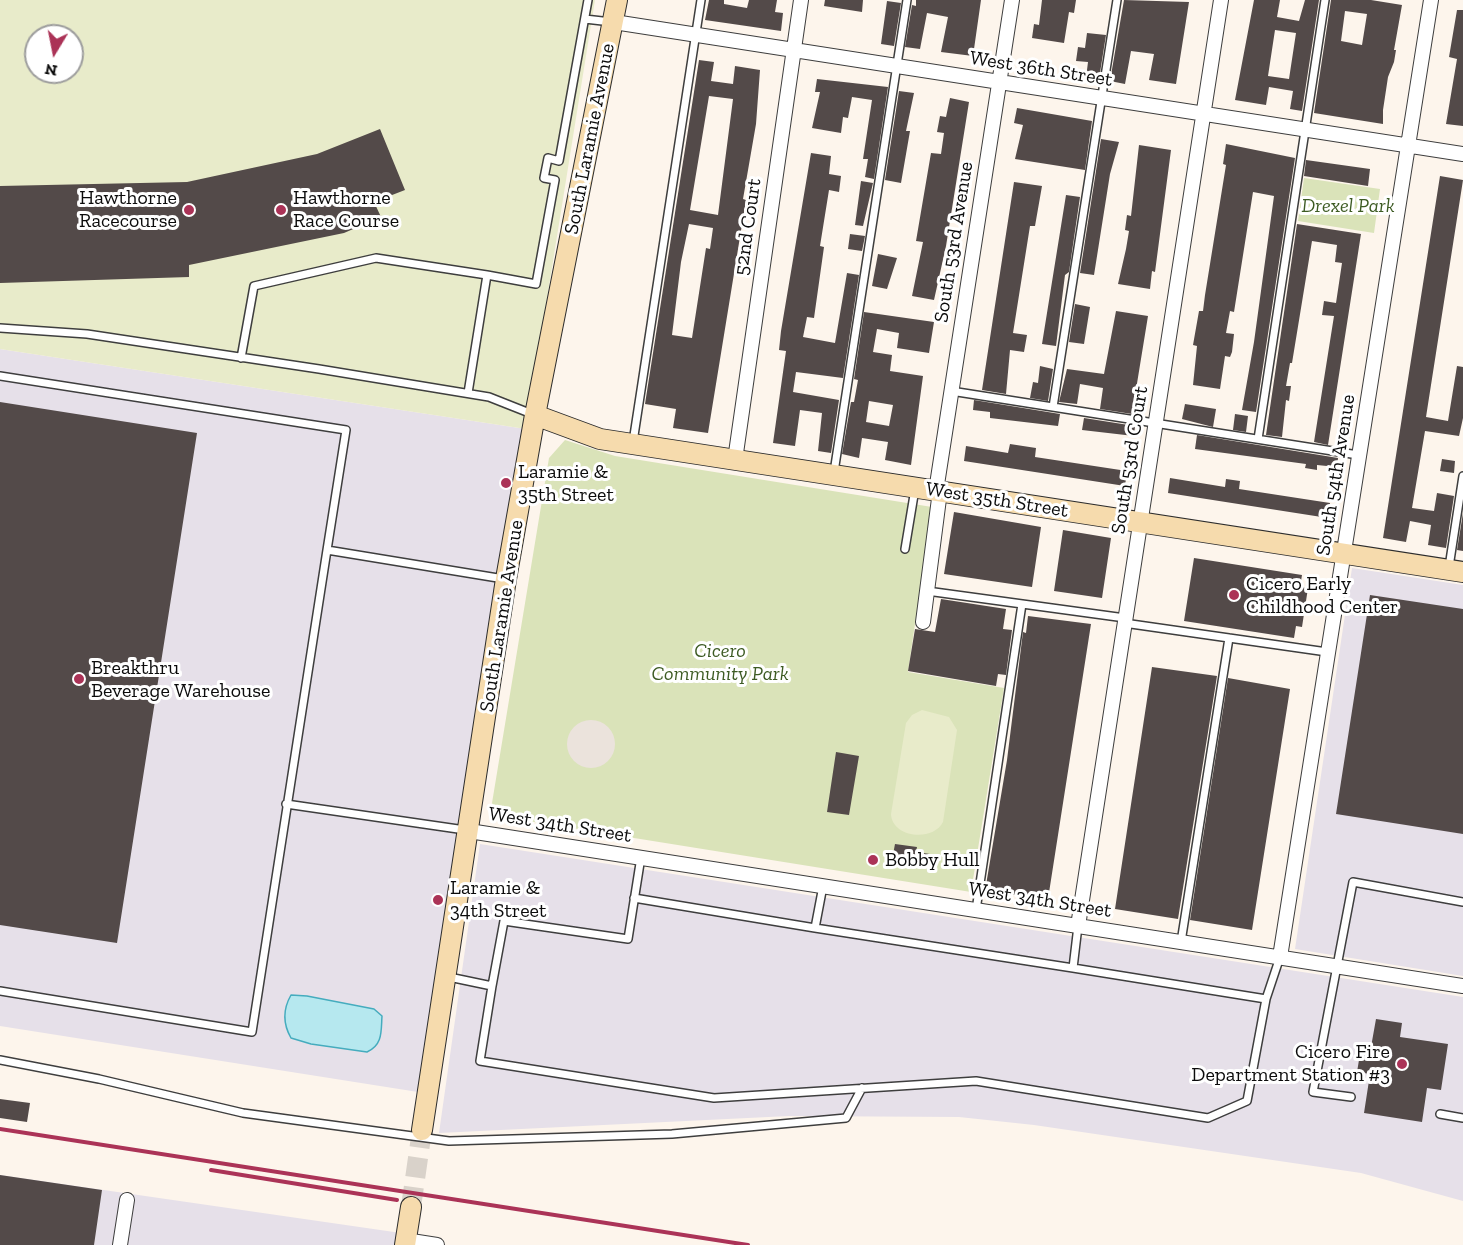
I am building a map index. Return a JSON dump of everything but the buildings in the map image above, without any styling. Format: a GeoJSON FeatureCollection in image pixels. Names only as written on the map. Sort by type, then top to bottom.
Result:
{"type":"FeatureCollection","features":[{"type":"Feature","properties":{"kind":"main road","name":"South Laramie Avenue"},"geometry":{"type":"LineString","coordinates":[[422,1130],[507,579],[535,415],[617,0]]}},
{"type":"Feature","properties":{"kind":"main road","name":"West 35th Street"},"geometry":{"type":"LineString","coordinates":[[535,415],[600,439],[1456,571]]}},
{"type":"Feature","properties":{"kind":"main road"},"geometry":{"type":"LineString","coordinates":[[405,1243],[411,1207]]}},
{"type":"Feature","properties":{"kind":"street","name":"52nd Court"},"geometry":{"type":"LineString","coordinates":[[735,460],[801,0]]}},
{"type":"Feature","properties":{"kind":"street","name":"South 53rd Avenue"},"geometry":{"type":"LineString","coordinates":[[923,622],[951,391],[1012,0]]}},
{"type":"Feature","properties":{"kind":"street","name":"South 53rd Court"},"geometry":{"type":"LineString","coordinates":[[1078,926],[1221,0]]}},
{"type":"Feature","properties":{"kind":"street","name":"South 54th Avenue"},"geometry":{"type":"LineString","coordinates":[[1280,957],[1431,0]]}},
{"type":"Feature","properties":{"kind":"street","name":"West 36th Street"},"geometry":{"type":"LineString","coordinates":[[614,22],[1463,154]]}},
{"type":"Feature","properties":{"kind":"street","name":"West 34th Street"},"geometry":{"type":"LineString","coordinates":[[469,831],[1463,986]]}},
{"type":"Feature","properties":{"kind":"street"},"geometry":{"type":"LineString","coordinates":[[120,1245],[127,1200]]}},
{"type":"Feature","properties":{"kind":"street"},"geometry":{"type":"LineString","coordinates":[[405,1243],[437,1245]]}},
{"type":"Feature","properties":{"kind":"lane"},"geometry":{"type":"LineString","coordinates":[[241,358],[254,286],[376,258],[536,284],[555,180],[544,178],[548,158],[559,161],[588,0]]}},
{"type":"Feature","properties":{"kind":"lane"},"geometry":{"type":"LineString","coordinates":[[633,444],[701,0]]}},
{"type":"Feature","properties":{"kind":"lane"},"geometry":{"type":"LineString","coordinates":[[834,475],[907,0]]}},
{"type":"Feature","properties":{"kind":"lane"},"geometry":{"type":"LineString","coordinates":[[1053,407],[1117,0]]}},
{"type":"Feature","properties":{"kind":"lane"},"geometry":{"type":"LineString","coordinates":[[1258,440],[1325,0]]}},
{"type":"Feature","properties":{"kind":"lane"},"geometry":{"type":"LineString","coordinates":[[585,19],[614,22]]}},
{"type":"Feature","properties":{"kind":"lane"},"geometry":{"type":"LineString","coordinates":[[468,393],[487,275]]}},
{"type":"Feature","properties":{"kind":"lane"},"geometry":{"type":"LineString","coordinates":[[0,328],[64,331],[468,393],[505,402],[535,415]]}},
{"type":"Feature","properties":{"kind":"lane"},"geometry":{"type":"LineString","coordinates":[[0,376],[346,430],[252,1032],[0,992]]}},
{"type":"Feature","properties":{"kind":"lane"},"geometry":{"type":"LineString","coordinates":[[951,391],[1359,455]]}},
{"type":"Feature","properties":{"kind":"lane"},"geometry":{"type":"LineString","coordinates":[[1456,571],[1463,476]]}},
{"type":"Feature","properties":{"kind":"lane"},"geometry":{"type":"LineString","coordinates":[[905,549],[915,488]]}},
{"type":"Feature","properties":{"kind":"lane"},"geometry":{"type":"LineString","coordinates":[[327,550],[507,579]]}},
{"type":"Feature","properties":{"kind":"lane"},"geometry":{"type":"LineString","coordinates":[[927,591],[1327,652]]}},
{"type":"Feature","properties":{"kind":"lane"},"geometry":{"type":"LineString","coordinates":[[976,910],[1022,604]]}},
{"type":"Feature","properties":{"kind":"lane"},"geometry":{"type":"LineString","coordinates":[[1181,942],[1229,638]]}},
{"type":"Feature","properties":{"kind":"lane"},"geometry":{"type":"LineString","coordinates":[[286,804],[469,831]]}},
{"type":"Feature","properties":{"kind":"lane"},"geometry":{"type":"LineString","coordinates":[[641,857],[628,939],[504,921],[480,1061],[714,1098],[976,1081],[1208,1118],[1247,1101],[1266,999],[1280,957]]}},
{"type":"Feature","properties":{"kind":"lane"},"geometry":{"type":"LineString","coordinates":[[1351,1097],[1313,1092],[1353,882],[1463,902]]}},
{"type":"Feature","properties":{"kind":"lane"},"geometry":{"type":"LineString","coordinates":[[815,928],[823,886]]}},
{"type":"Feature","properties":{"kind":"lane"},"geometry":{"type":"LineString","coordinates":[[634,898],[1266,999]]}},
{"type":"Feature","properties":{"kind":"lane"},"geometry":{"type":"LineString","coordinates":[[1073,968],[1078,926]]}},
{"type":"Feature","properties":{"kind":"lane"},"geometry":{"type":"LineString","coordinates":[[446,976],[492,986]]}},
{"type":"Feature","properties":{"kind":"lane"},"geometry":{"type":"LineString","coordinates":[[0,1060],[99,1078],[243,1113],[449,1142],[672,1134],[846,1118],[862,1088]]}},
{"type":"Feature","properties":{"kind":"lane"},"geometry":{"type":"LineString","coordinates":[[1440,1114],[1463,1118]]}},
{"type":"Feature","properties":{"kind":"shaded area"},"geometry":{"type":"Polygon","coordinates":[[[0,349],[526,429],[418,1092],[0,1026],[0,349]]]}},
{"type":"Feature","properties":{"kind":"shaded area"},"geometry":{"type":"Polygon","coordinates":[[[1352,568],[1463,585],[1463,976],[1295,949],[1352,568]]]}},
{"type":"Feature","properties":{"kind":"shaded area"},"geometry":{"type":"Polygon","coordinates":[[[586,720],[596,720],[608,727],[615,739],[615,749],[608,761],[596,768],[586,768],[571,757],[567,749],[567,739],[578,724],[586,720]]]}},
{"type":"Feature","properties":{"kind":"shaded area"},"geometry":{"type":"Polygon","coordinates":[[[480,844],[1463,997],[1463,1201],[1361,1173],[1034,1125],[959,1117],[789,1116],[439,1133],[480,844]]]}},
{"type":"Feature","properties":{"kind":"shaded area"},"geometry":{"type":"Polygon","coordinates":[[[0,1175],[401,1233],[399,1245],[0,1245],[0,1175]]]}},
{"type":"Feature","properties":{"kind":"green space","name":"Hawthorne Race Course"},"geometry":{"type":"Polygon","coordinates":[[[0,0],[595,0],[526,429],[0,349],[0,0]]]}},
{"type":"Feature","properties":{"kind":"green space","name":"Drexel Park"},"geometry":{"type":"Polygon","coordinates":[[[1304,178],[1380,189],[1374,233],[1298,221],[1304,178]]]}},
{"type":"Feature","properties":{"kind":"green space","name":"Cicero Community Park"},"geometry":{"type":"Polygon","coordinates":[[[565,440],[615,456],[932,507],[908,672],[1004,688],[971,892],[503,817],[497,813],[492,803],[549,458],[565,440]]]}},
{"type":"Feature","properties":{"kind":"green space"},"geometry":{"type":"Polygon","coordinates":[[[922,710],[949,717],[957,730],[943,822],[931,833],[922,835],[905,832],[898,828],[891,814],[906,723],[912,715],[922,710]]]}},
{"type":"Feature","properties":{"kind":"water"},"geometry":{"type":"Polygon","coordinates":[[[291,995],[374,1009],[382,1016],[379,1041],[367,1052],[311,1044],[291,1038],[286,1027],[285,1016],[291,995]]]}},
{"type":"Feature","properties":{"kind":"tunnel"},"geometry":{"type":"LineString","coordinates":[[411,1207],[422,1130]]}},
{"type":"Feature","properties":{"kind":"railway"},"geometry":{"type":"LineString","coordinates":[[0,1129],[748,1245]]}},
{"type":"Feature","properties":{"kind":"railway"},"geometry":{"type":"LineString","coordinates":[[211,1170],[397,1200]]}},
{"type":"Feature","properties":{"kind":"place","name":"Hawthorne Racecourse"},"geometry":{"type":"Point","coordinates":[189,210]}},
{"type":"Feature","properties":{"kind":"place","name":"Hawthorne Race Course"},"geometry":{"type":"Point","coordinates":[281,210]}},
{"type":"Feature","properties":{"kind":"place","name":"Laramie & 35th Street"},"geometry":{"type":"Point","coordinates":[506,483]}},
{"type":"Feature","properties":{"kind":"place","name":"Cicero Early Childhood Center"},"geometry":{"type":"Point","coordinates":[1234,595]}},
{"type":"Feature","properties":{"kind":"place","name":"Breakthru Beverage Warehouse"},"geometry":{"type":"Point","coordinates":[79,679]}},
{"type":"Feature","properties":{"kind":"place","name":"Bobby Hull"},"geometry":{"type":"Point","coordinates":[873,860]}},
{"type":"Feature","properties":{"kind":"place","name":"Laramie & 34th Street"},"geometry":{"type":"Point","coordinates":[438,900]}},
{"type":"Feature","properties":{"kind":"place","name":"Cicero Fire Department Station #3"},"geometry":{"type":"Point","coordinates":[1402,1064]}}]}
